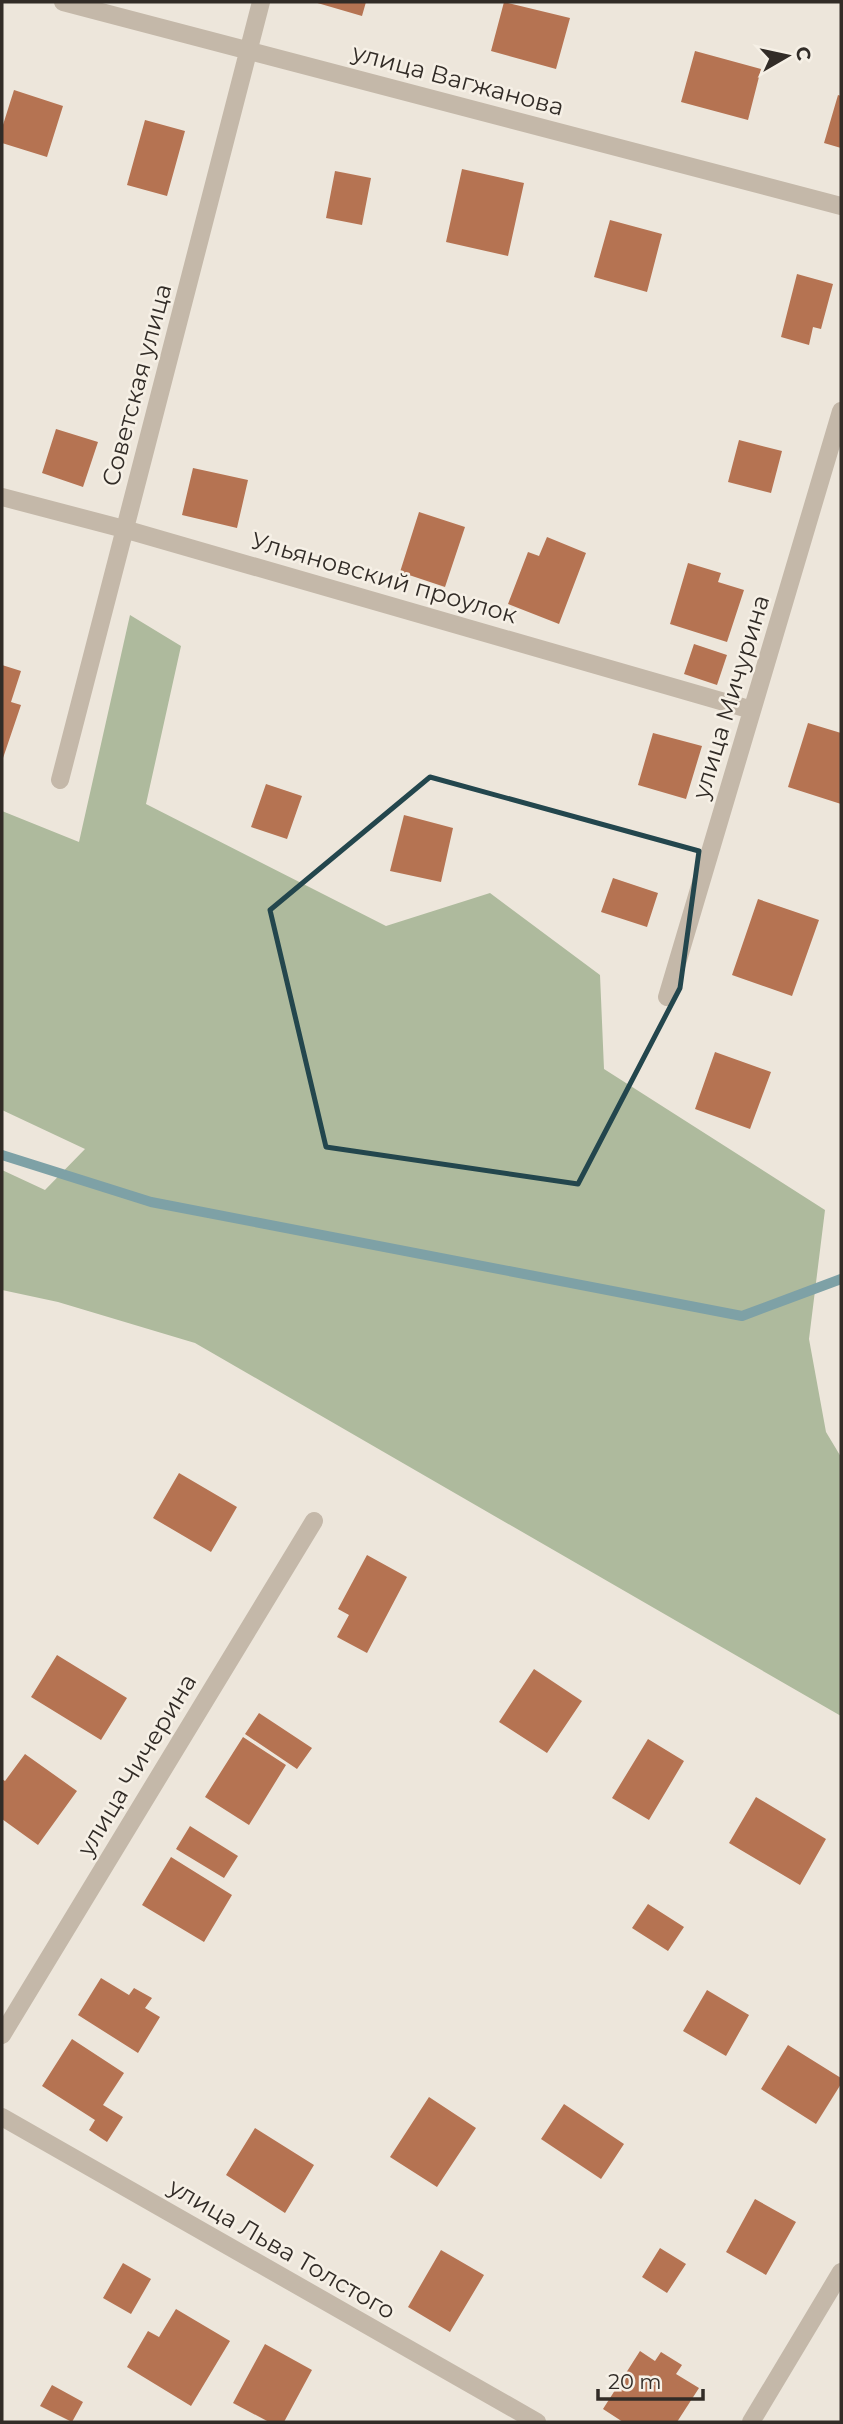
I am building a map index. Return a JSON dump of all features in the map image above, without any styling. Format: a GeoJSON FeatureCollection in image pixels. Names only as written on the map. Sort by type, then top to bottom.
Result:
{"type":"FeatureCollection","features":[{"type":"Feature","properties":{"kind":"street","name":"улица Вагжанова"},"geometry":{"type":"LineString","coordinates":[[63,2],[841,206]]}},
{"type":"Feature","properties":{"kind":"street","name":"Советская улица"},"geometry":{"type":"LineString","coordinates":[[60,780],[261,2]]}},
{"type":"Feature","properties":{"kind":"street","name":"улица Мичурина"},"geometry":{"type":"LineString","coordinates":[[667,997],[841,411]]}},
{"type":"Feature","properties":{"kind":"street","name":"Ульяновский проулок"},"geometry":{"type":"LineString","coordinates":[[2,497],[124,529],[752,709]]}},
{"type":"Feature","properties":{"kind":"street","name":"улица Чичерина"},"geometry":{"type":"LineString","coordinates":[[2,2035],[314,1521]]}},
{"type":"Feature","properties":{"kind":"street","name":"улица Льва Толстого"},"geometry":{"type":"LineString","coordinates":[[2,2117],[537,2422]]}},
{"type":"Feature","properties":{"kind":"street"},"geometry":{"type":"LineString","coordinates":[[751,2422],[841,2272]]}},
{"type":"Feature","properties":{"kind":"highlighted area"},"geometry":{"type":"Polygon","coordinates":[[[430,777],[699,851],[680,988],[578,1184],[326,1147],[270,910],[430,777]]]}},
{"type":"Feature","properties":{"kind":"green space"},"geometry":{"type":"Polygon","coordinates":[[[130,615],[181,646],[146,804],[386,926],[490,893],[600,975],[604,1069],[825,1210],[809,1339],[826,1432],[841,1457],[841,1716],[195,1343],[58,1302],[2,1290],[2,1170],[45,1190],[85,1149],[2,1110],[2,811],[79,842],[130,615]]]}},
{"type":"Feature","properties":{"kind":"building"},"geometry":{"type":"Polygon","coordinates":[[[314,2],[366,2],[362,16],[314,2]]]}},
{"type":"Feature","properties":{"kind":"building"},"geometry":{"type":"Polygon","coordinates":[[[504,2],[570,18],[556,69],[491,51],[504,2]]]}},
{"type":"Feature","properties":{"kind":"building"},"geometry":{"type":"Polygon","coordinates":[[[695,51],[761,69],[748,120],[681,102],[695,51]]]}},
{"type":"Feature","properties":{"kind":"building"},"geometry":{"type":"Polygon","coordinates":[[[14,90],[63,106],[47,157],[2,143],[2,128],[14,90]]]}},
{"type":"Feature","properties":{"kind":"building"},"geometry":{"type":"Polygon","coordinates":[[[838,95],[841,96],[841,148],[824,143],[838,95]]]}},
{"type":"Feature","properties":{"kind":"building"},"geometry":{"type":"Polygon","coordinates":[[[145,120],[185,131],[167,196],[127,185],[145,120]]]}},
{"type":"Feature","properties":{"kind":"building"},"geometry":{"type":"Polygon","coordinates":[[[462,169],[524,183],[508,256],[446,242],[462,169]]]}},
{"type":"Feature","properties":{"kind":"building"},"geometry":{"type":"Polygon","coordinates":[[[335,171],[371,178],[362,225],[326,218],[335,171]]]}},
{"type":"Feature","properties":{"kind":"building"},"geometry":{"type":"Polygon","coordinates":[[[610,220],[662,234],[647,292],[594,277],[610,220]]]}},
{"type":"Feature","properties":{"kind":"building"},"geometry":{"type":"Polygon","coordinates":[[[797,274],[833,284],[821,329],[813,327],[809,345],[781,337],[797,274]]]}},
{"type":"Feature","properties":{"kind":"building"},"geometry":{"type":"Polygon","coordinates":[[[56,429],[98,442],[83,487],[42,473],[56,429]]]}},
{"type":"Feature","properties":{"kind":"building"},"geometry":{"type":"Polygon","coordinates":[[[739,440],[782,451],[771,493],[728,482],[739,440]]]}},
{"type":"Feature","properties":{"kind":"building"},"geometry":{"type":"Polygon","coordinates":[[[193,468],[248,480],[237,528],[182,515],[193,468]]]}},
{"type":"Feature","properties":{"kind":"building"},"geometry":{"type":"Polygon","coordinates":[[[419,512],[465,527],[445,587],[400,572],[419,512]]]}},
{"type":"Feature","properties":{"kind":"building"},"geometry":{"type":"Polygon","coordinates":[[[547,537],[586,553],[559,624],[508,604],[528,552],[539,556],[547,537]]]}},
{"type":"Feature","properties":{"kind":"building"},"geometry":{"type":"Polygon","coordinates":[[[688,563],[721,573],[718,582],[744,590],[727,642],[670,624],[688,563]]]}},
{"type":"Feature","properties":{"kind":"building"},"geometry":{"type":"Polygon","coordinates":[[[694,644],[727,655],[717,685],[684,674],[694,644]]]}},
{"type":"Feature","properties":{"kind":"building"},"geometry":{"type":"Polygon","coordinates":[[[2,665],[21,671],[11,702],[21,705],[2,761],[2,665]]]}},
{"type":"Feature","properties":{"kind":"building"},"geometry":{"type":"Polygon","coordinates":[[[808,723],[841,733],[841,804],[788,787],[808,723]]]}},
{"type":"Feature","properties":{"kind":"building"},"geometry":{"type":"Polygon","coordinates":[[[653,733],[702,746],[686,799],[638,785],[653,733]]]}},
{"type":"Feature","properties":{"kind":"building"},"geometry":{"type":"Polygon","coordinates":[[[266,784],[302,796],[287,839],[251,827],[266,784]]]}},
{"type":"Feature","properties":{"kind":"building"},"geometry":{"type":"Polygon","coordinates":[[[404,815],[453,828],[441,882],[390,871],[404,815]]]}},
{"type":"Feature","properties":{"kind":"building"},"geometry":{"type":"Polygon","coordinates":[[[613,878],[658,893],[647,927],[601,912],[613,878]]]}},
{"type":"Feature","properties":{"kind":"building"},"geometry":{"type":"Polygon","coordinates":[[[758,899],[819,920],[792,996],[732,975],[758,899]]]}},
{"type":"Feature","properties":{"kind":"building"},"geometry":{"type":"Polygon","coordinates":[[[715,1052],[771,1072],[750,1129],[695,1109],[715,1052]]]}},
{"type":"Feature","properties":{"kind":"building"},"geometry":{"type":"Polygon","coordinates":[[[179,1473],[237,1507],[211,1552],[153,1518],[179,1473]]]}},
{"type":"Feature","properties":{"kind":"building"},"geometry":{"type":"Polygon","coordinates":[[[367,1555],[407,1577],[367,1653],[337,1637],[349,1615],[338,1609],[367,1555]]]}},
{"type":"Feature","properties":{"kind":"building"},"geometry":{"type":"Polygon","coordinates":[[[57,1655],[127,1698],[101,1740],[31,1697],[57,1655]]]}},
{"type":"Feature","properties":{"kind":"building"},"geometry":{"type":"Polygon","coordinates":[[[534,1669],[582,1701],[547,1753],[499,1722],[534,1669]]]}},
{"type":"Feature","properties":{"kind":"building"},"geometry":{"type":"Polygon","coordinates":[[[259,1713],[312,1748],[297,1769],[245,1734],[259,1713]]]}},
{"type":"Feature","properties":{"kind":"building"},"geometry":{"type":"Polygon","coordinates":[[[243,1737],[286,1765],[249,1825],[205,1797],[243,1737]]]}},
{"type":"Feature","properties":{"kind":"building"},"geometry":{"type":"Polygon","coordinates":[[[648,1739],[684,1761],[649,1820],[612,1798],[648,1739]]]}},
{"type":"Feature","properties":{"kind":"building"},"geometry":{"type":"Polygon","coordinates":[[[25,1754],[77,1791],[38,1845],[2,1819],[2,1779],[5,1781],[25,1754]]]}},
{"type":"Feature","properties":{"kind":"building"},"geometry":{"type":"Polygon","coordinates":[[[756,1797],[826,1839],[800,1885],[729,1843],[756,1797]]]}},
{"type":"Feature","properties":{"kind":"building"},"geometry":{"type":"Polygon","coordinates":[[[190,1826],[238,1856],[224,1878],[176,1849],[190,1826]]]}},
{"type":"Feature","properties":{"kind":"building"},"geometry":{"type":"Polygon","coordinates":[[[171,1857],[232,1895],[204,1942],[142,1905],[171,1857]]]}},
{"type":"Feature","properties":{"kind":"building"},"geometry":{"type":"Polygon","coordinates":[[[648,1904],[684,1927],[668,1951],[632,1928],[648,1904]]]}},
{"type":"Feature","properties":{"kind":"building"},"geometry":{"type":"Polygon","coordinates":[[[101,1978],[129,1995],[134,1988],[152,1998],[145,2008],[160,2017],[138,2053],[78,2015],[101,1978]]]}},
{"type":"Feature","properties":{"kind":"building"},"geometry":{"type":"Polygon","coordinates":[[[707,1990],[749,2015],[726,2056],[683,2031],[707,1990]]]}},
{"type":"Feature","properties":{"kind":"building"},"geometry":{"type":"Polygon","coordinates":[[[72,2039],[124,2073],[103,2105],[123,2117],[107,2142],[89,2130],[95,2120],[42,2086],[72,2039]]]}},
{"type":"Feature","properties":{"kind":"building"},"geometry":{"type":"Polygon","coordinates":[[[788,2045],[841,2078],[841,2084],[816,2124],[761,2089],[788,2045]]]}},
{"type":"Feature","properties":{"kind":"building"},"geometry":{"type":"Polygon","coordinates":[[[429,2097],[476,2128],[437,2187],[390,2157],[429,2097]]]}},
{"type":"Feature","properties":{"kind":"building"},"geometry":{"type":"Polygon","coordinates":[[[564,2104],[624,2144],[601,2179],[541,2139],[564,2104]]]}},
{"type":"Feature","properties":{"kind":"building"},"geometry":{"type":"Polygon","coordinates":[[[255,2128],[314,2165],[285,2213],[226,2175],[255,2128]]]}},
{"type":"Feature","properties":{"kind":"building"},"geometry":{"type":"Polygon","coordinates":[[[755,2199],[796,2222],[766,2275],[726,2252],[755,2199]]]}},
{"type":"Feature","properties":{"kind":"building"},"geometry":{"type":"Polygon","coordinates":[[[660,2248],[686,2264],[667,2293],[642,2277],[660,2248]]]}},
{"type":"Feature","properties":{"kind":"building"},"geometry":{"type":"Polygon","coordinates":[[[441,2250],[484,2275],[450,2332],[408,2307],[441,2250]]]}},
{"type":"Feature","properties":{"kind":"building"},"geometry":{"type":"Polygon","coordinates":[[[123,2263],[151,2279],[131,2314],[103,2298],[123,2263]]]}},
{"type":"Feature","properties":{"kind":"building"},"geometry":{"type":"Polygon","coordinates":[[[176,2309],[230,2341],[191,2406],[127,2367],[148,2331],[159,2337],[176,2309]]]}},
{"type":"Feature","properties":{"kind":"building"},"geometry":{"type":"Polygon","coordinates":[[[265,2344],[312,2370],[284,2422],[269,2422],[233,2403],[265,2344]]]}},
{"type":"Feature","properties":{"kind":"building"},"geometry":{"type":"Polygon","coordinates":[[[640,2351],[655,2361],[661,2352],[682,2365],[676,2374],[699,2388],[677,2422],[623,2422],[603,2409],[640,2351]]]}},
{"type":"Feature","properties":{"kind":"building"},"geometry":{"type":"Polygon","coordinates":[[[52,2385],[83,2402],[72,2422],[40,2406],[52,2385]]]}},
{"type":"Feature","properties":{"kind":"waterway"},"geometry":{"type":"LineString","coordinates":[[2,1155],[151,1202],[742,1316],[841,1279]]}}]}
